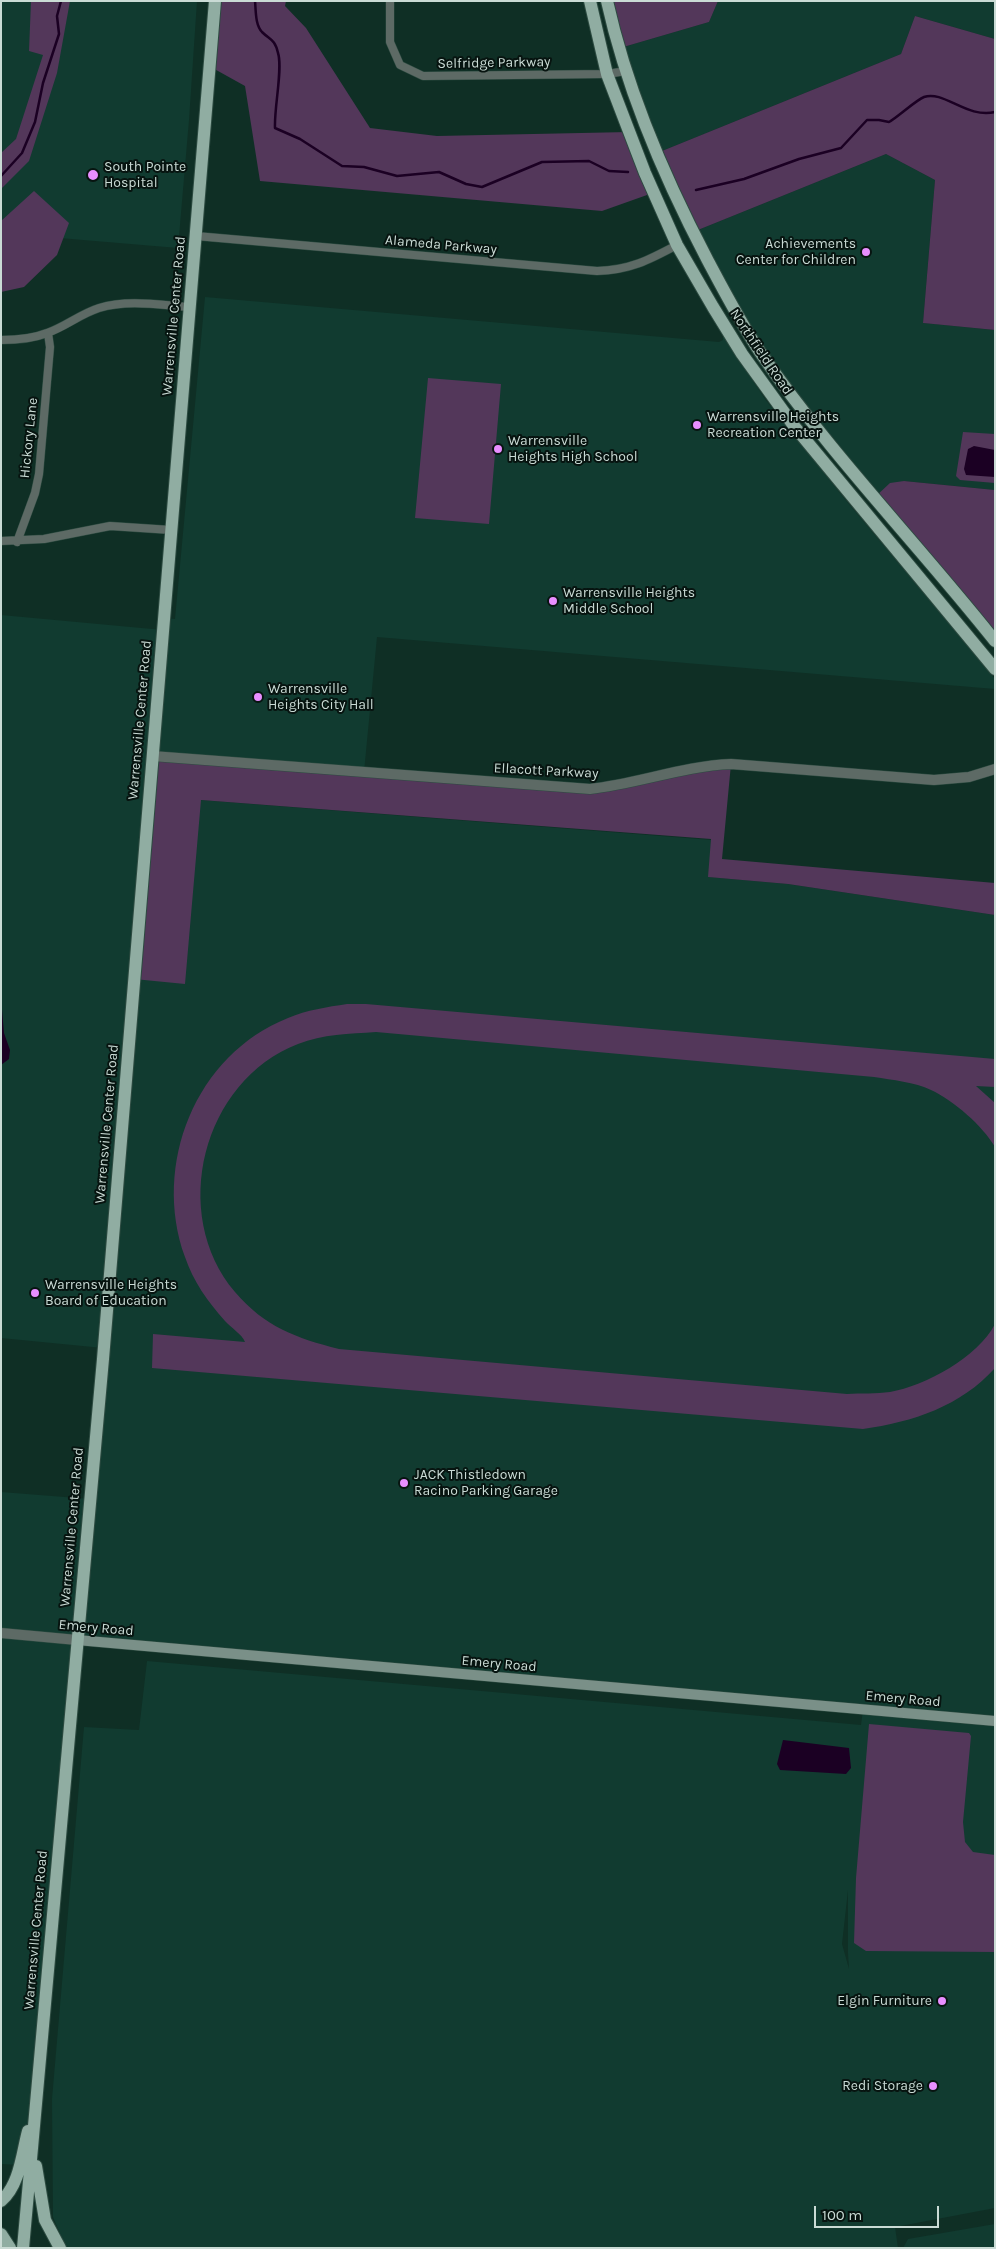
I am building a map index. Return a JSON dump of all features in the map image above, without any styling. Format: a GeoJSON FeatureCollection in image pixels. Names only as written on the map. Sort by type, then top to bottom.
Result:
{"type":"FeatureCollection","features":[{"type":"Feature","properties":{"kind":"main road","name":"Warrensville Center Road"},"geometry":{"type":"LineString","coordinates":[[23,2248],[103,1352],[215,1]]}},
{"type":"Feature","properties":{"kind":"main road","name":"Northfield Road"},"geometry":{"type":"LineString","coordinates":[[590,1],[607,74],[644,173],[678,245],[739,348],[794,426],[995,670]]}},
{"type":"Feature","properties":{"kind":"main road","name":"Northfield Road"},"geometry":{"type":"LineString","coordinates":[[607,1],[626,70],[657,153],[684,216],[728,299],[760,351],[842,458],[995,641]]}},
{"type":"Feature","properties":{"kind":"main road","name":"Emery Road"},"geometry":{"type":"LineString","coordinates":[[77,1640],[995,1721]]}},
{"type":"Feature","properties":{"kind":"main road"},"geometry":{"type":"LineString","coordinates":[[1,2201],[8,2195],[15,2181],[36,2102]]}},
{"type":"Feature","properties":{"kind":"main road"},"geometry":{"type":"LineString","coordinates":[[33,2144],[43,2214],[47,2226],[60,2248]]}},
{"type":"Feature","properties":{"kind":"main road"},"geometry":{"type":"LineString","coordinates":[[1,2234],[10,2248]]}},
{"type":"Feature","properties":{"kind":"street","name":"Selfridge Parkway"},"geometry":{"type":"LineString","coordinates":[[390,1],[390,42],[400,64],[424,76],[607,74],[626,70]]}},
{"type":"Feature","properties":{"kind":"street","name":"Alameda Parkway"},"geometry":{"type":"LineString","coordinates":[[196,236],[597,271],[620,270],[648,260],[678,245]]}},
{"type":"Feature","properties":{"kind":"street"},"geometry":{"type":"LineString","coordinates":[[1,340],[18,340],[48,333],[84,314],[117,304],[137,303],[190,307]]}},
{"type":"Feature","properties":{"kind":"street","name":"Hickory Lane"},"geometry":{"type":"LineString","coordinates":[[17,542],[36,493],[39,474],[50,347],[48,333]]}},
{"type":"Feature","properties":{"kind":"street"},"geometry":{"type":"LineString","coordinates":[[1,541],[17,542],[110,526],[171,530]]}},
{"type":"Feature","properties":{"kind":"street","name":"Ellacott Parkway"},"geometry":{"type":"LineString","coordinates":[[152,756],[590,789],[616,786],[711,764],[934,780],[969,777],[995,770]]}},
{"type":"Feature","properties":{"kind":"street","name":"Emery Road"},"geometry":{"type":"LineString","coordinates":[[1,1633],[77,1640]]}},
{"type":"Feature","properties":{"kind":"shaded area","name":"South Pointe Hospital"},"geometry":{"type":"Polygon","coordinates":[[[1,1],[197,1],[178,248],[24,235],[1,231],[1,1]]]}},
{"type":"Feature","properties":{"kind":"shaded area"},"geometry":{"type":"Polygon","coordinates":[[[31,1],[70,1],[57,73],[29,161],[1,189],[1,153],[16,139],[43,55],[29,51],[31,1]]]}},
{"type":"Feature","properties":{"kind":"shaded area"},"geometry":{"type":"Polygon","coordinates":[[[215,1],[286,1],[285,6],[306,28],[370,128],[437,136],[629,132],[653,191],[647,195],[602,211],[260,181],[245,86],[209,66],[215,1]]]}},
{"type":"Feature","properties":{"kind":"shaded area"},"geometry":{"type":"Polygon","coordinates":[[[607,1],[718,1],[709,22],[620,48],[607,1]]]}},
{"type":"Feature","properties":{"kind":"shaded area"},"geometry":{"type":"Polygon","coordinates":[[[718,1],[995,1],[995,39],[915,16],[901,54],[657,153],[620,48],[709,22],[718,1]]]}},
{"type":"Feature","properties":{"kind":"shaded area"},"geometry":{"type":"Polygon","coordinates":[[[915,16],[995,39],[995,330],[923,323],[935,180],[886,154],[693,232],[657,153],[901,54],[915,16]]]}},
{"type":"Feature","properties":{"kind":"shaded area"},"geometry":{"type":"Polygon","coordinates":[[[886,154],[935,180],[923,323],[995,330],[995,490],[904,481],[875,497],[760,351],[693,232],[886,154]]]}},
{"type":"Feature","properties":{"kind":"shaded area"},"geometry":{"type":"Polygon","coordinates":[[[34,191],[69,223],[57,255],[24,287],[1,292],[1,221],[34,191]]]}},
{"type":"Feature","properties":{"kind":"shaded area"},"geometry":{"type":"Polygon","coordinates":[[[205,297],[719,342],[723,340],[723,335],[765,399],[844,498],[995,679],[995,689],[377,637],[364,772],[149,796],[712,840],[709,877],[788,884],[995,915],[995,2208],[895,2227],[898,2248],[66,2248],[53,2217],[52,2099],[84,1727],[139,1730],[147,1661],[861,1725],[863,1710],[77,1640],[36,2102],[19,2165],[1,2164],[1,1492],[90,1499],[103,1348],[1,1338],[1,615],[163,630],[164,618],[175,619],[205,297]],[[848,1890],[842,1944],[849,1969],[848,1890]]]}},
{"type":"Feature","properties":{"kind":"shaded area"},"geometry":{"type":"Polygon","coordinates":[[[428,378],[501,384],[489,524],[415,518],[428,378]]]}},
{"type":"Feature","properties":{"kind":"shaded area"},"geometry":{"type":"Polygon","coordinates":[[[963,432],[995,434],[995,483],[960,480],[956,476],[963,432]]]}},
{"type":"Feature","properties":{"kind":"shaded area"},"geometry":{"type":"Polygon","coordinates":[[[974,446],[995,450],[995,477],[966,475],[964,469],[968,449],[974,446]]]}},
{"type":"Feature","properties":{"kind":"shaded area"},"geometry":{"type":"Polygon","coordinates":[[[904,481],[995,490],[995,641],[875,497],[890,483],[904,481]]]}},
{"type":"Feature","properties":{"kind":"shaded area"},"geometry":{"type":"Polygon","coordinates":[[[152,756],[590,789],[731,764],[722,859],[995,883],[995,915],[788,884],[708,877],[711,839],[201,800],[185,984],[134,979],[152,756]]]}},
{"type":"Feature","properties":{"kind":"shaded area"},"geometry":{"type":"Polygon","coordinates":[[[1,998],[4,1033],[10,1050],[9,1059],[1,1065],[1,998]]]}},
{"type":"Feature","properties":{"kind":"shaded area"},"geometry":{"type":"Polygon","coordinates":[[[347,1004],[366,1004],[995,1059],[995,1087],[976,1086],[995,1103],[995,1147],[975,1122],[949,1100],[925,1087],[896,1080],[376,1032],[317,1038],[298,1044],[265,1062],[238,1087],[218,1118],[206,1153],[201,1189],[204,1226],[215,1260],[235,1292],[246,1304],[282,1330],[339,1349],[847,1394],[890,1392],[904,1389],[934,1377],[976,1348],[995,1324],[995,1368],[967,1393],[935,1410],[900,1422],[863,1429],[152,1368],[153,1334],[245,1342],[227,1324],[197,1283],[188,1266],[176,1222],[174,1186],[179,1151],[189,1117],[206,1086],[228,1058],[256,1035],[295,1015],[347,1004]]]}},
{"type":"Feature","properties":{"kind":"shaded area"},"geometry":{"type":"Polygon","coordinates":[[[869,1724],[969,1733],[971,1736],[963,1822],[965,1842],[973,1852],[995,1855],[995,1952],[866,1951],[854,1943],[856,1878],[869,1724]]]}},
{"type":"Feature","properties":{"kind":"shaded area"},"geometry":{"type":"Polygon","coordinates":[[[783,1740],[849,1748],[851,1768],[846,1774],[780,1770],[777,1764],[783,1740]]]}},
{"type":"Feature","properties":{"kind":"shaded area"},"geometry":{"type":"Polygon","coordinates":[[[995,2224],[995,2248],[903,2248],[908,2239],[995,2224]]]}},
{"type":"Feature","properties":{"kind":"waterway"},"geometry":{"type":"LineString","coordinates":[[1,176],[22,153],[35,122],[43,83],[59,34],[57,16],[61,1]]}},
{"type":"Feature","properties":{"kind":"waterway"},"geometry":{"type":"LineString","coordinates":[[255,1],[258,25],[262,32],[272,40],[278,53],[279,78],[275,128],[300,139],[342,166],[364,167],[397,176],[439,172],[466,184],[482,187],[542,162],[589,161],[609,171],[628,172]]}},
{"type":"Feature","properties":{"kind":"waterway"},"geometry":{"type":"LineString","coordinates":[[696,190],[744,179],[799,159],[841,148],[867,120],[889,122],[924,97],[940,97],[975,112],[995,112]]}},
{"type":"Feature","properties":{"kind":"place","name":"South Pointe Hospital"},"geometry":{"type":"Point","coordinates":[93,175]}},
{"type":"Feature","properties":{"kind":"place","name":"Achievements Center for Children"},"geometry":{"type":"Point","coordinates":[866,252]}},
{"type":"Feature","properties":{"kind":"place","name":"Warrensville Heights Recreation Center"},"geometry":{"type":"Point","coordinates":[697,425]}},
{"type":"Feature","properties":{"kind":"place","name":"Warrensville Heights High School"},"geometry":{"type":"Point","coordinates":[498,449]}},
{"type":"Feature","properties":{"kind":"place","name":"Warrensville Heights Middle School"},"geometry":{"type":"Point","coordinates":[553,601]}},
{"type":"Feature","properties":{"kind":"place","name":"Warrensville Heights City Hall"},"geometry":{"type":"Point","coordinates":[258,697]}},
{"type":"Feature","properties":{"kind":"place","name":"Warrensville Heights Board of Education"},"geometry":{"type":"Point","coordinates":[35,1293]}},
{"type":"Feature","properties":{"kind":"place","name":"JACK Thistledown Racino Parking Garage"},"geometry":{"type":"Point","coordinates":[404,1483]}},
{"type":"Feature","properties":{"kind":"place","name":"Elgin Furniture"},"geometry":{"type":"Point","coordinates":[942,2001]}},
{"type":"Feature","properties":{"kind":"place","name":"Redi Storage"},"geometry":{"type":"Point","coordinates":[933,2086]}}]}
